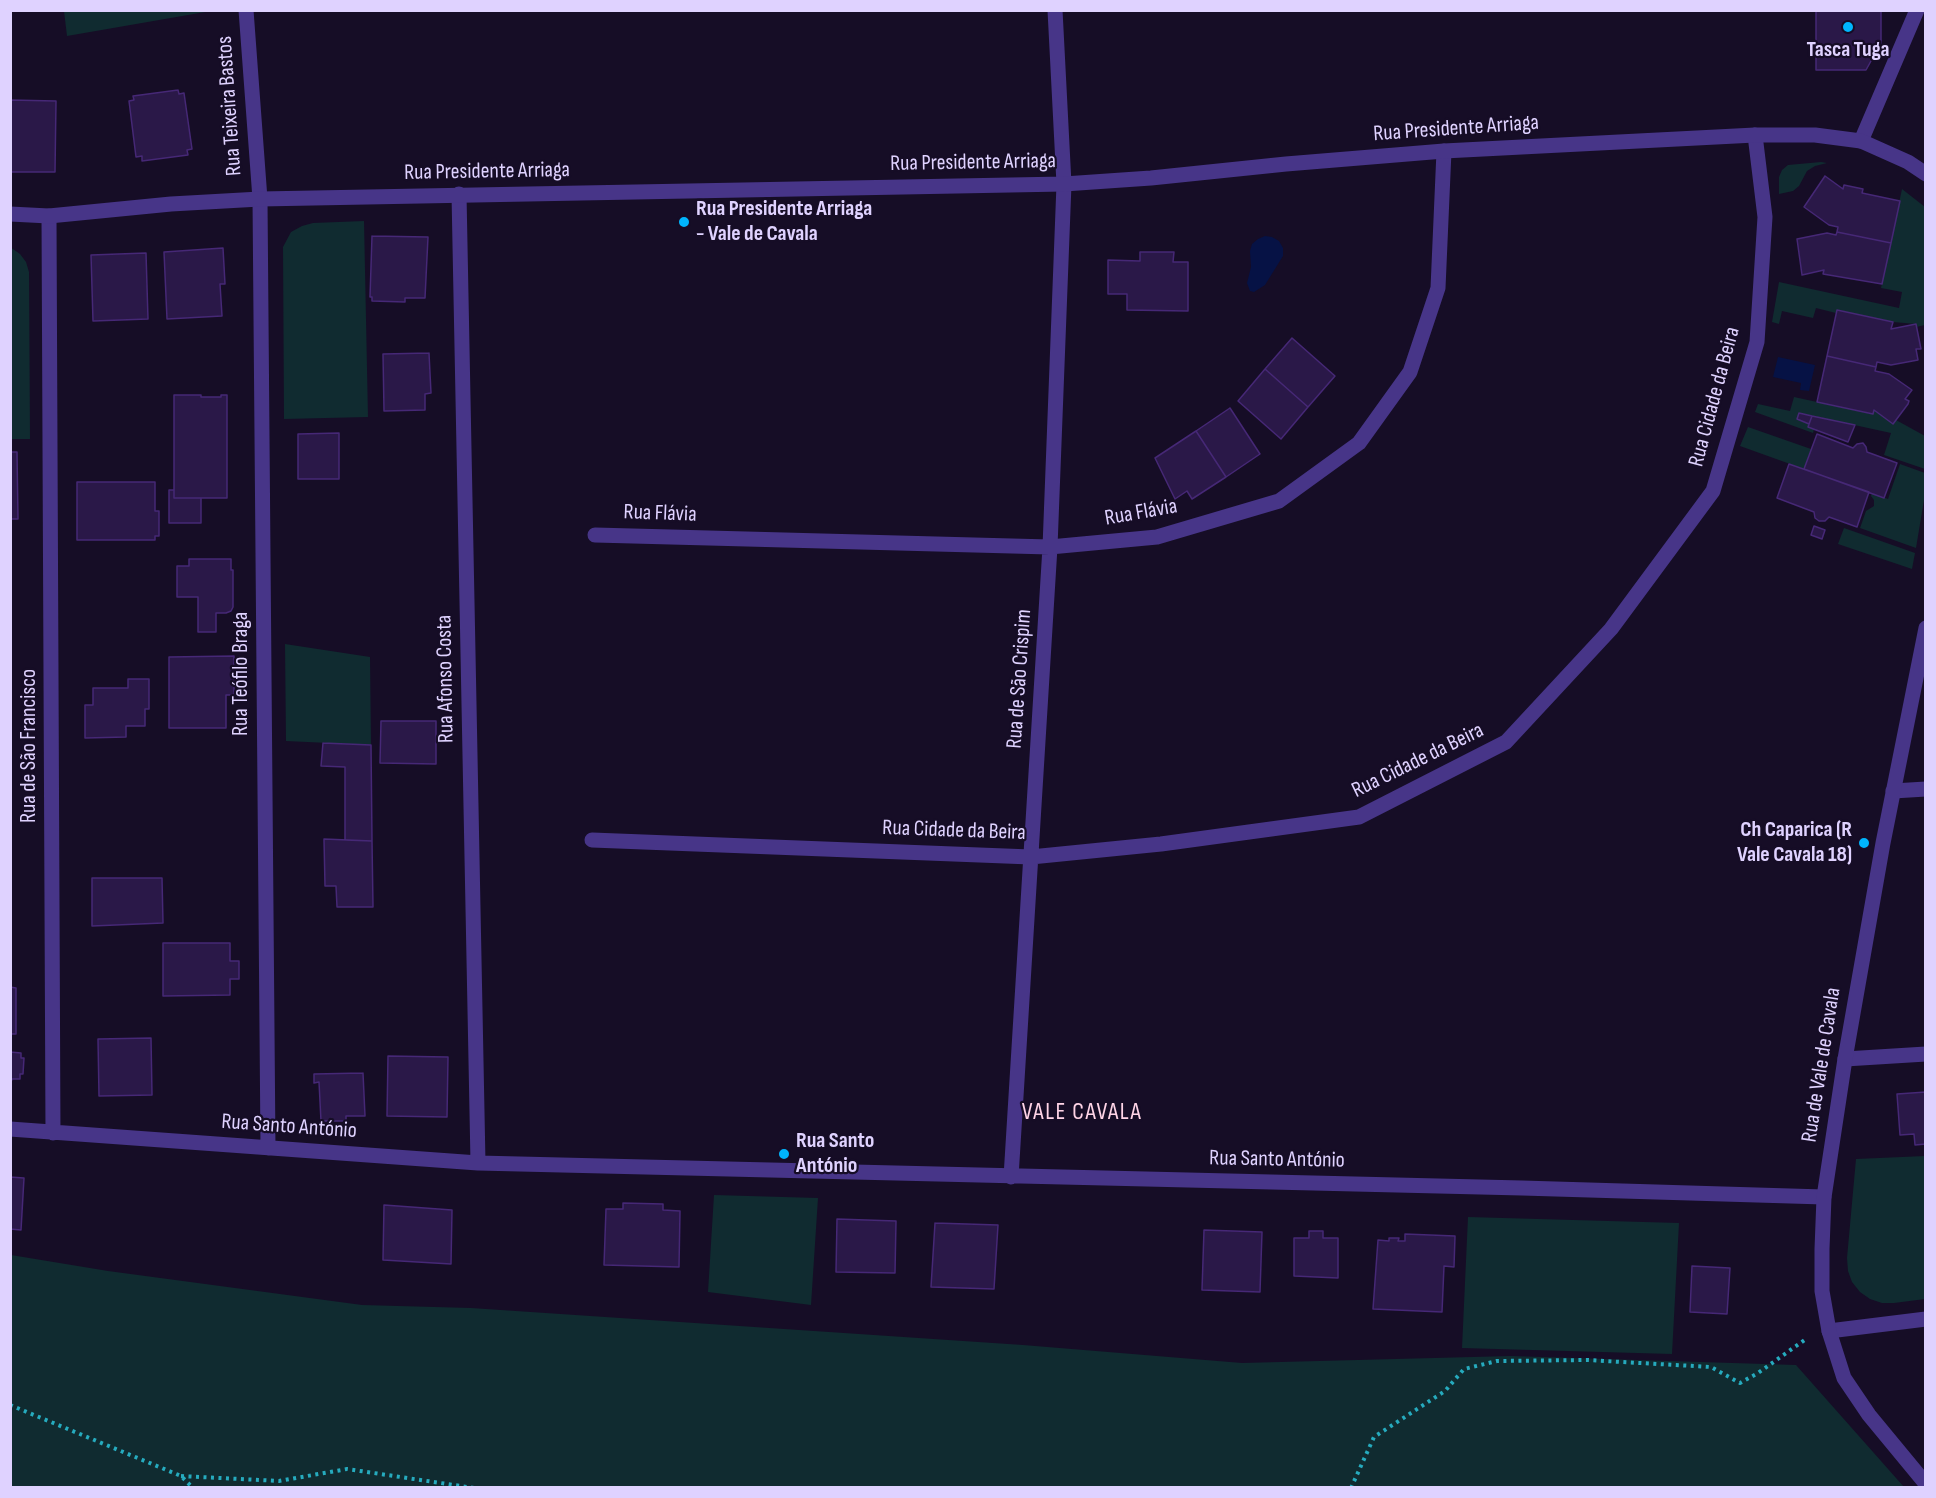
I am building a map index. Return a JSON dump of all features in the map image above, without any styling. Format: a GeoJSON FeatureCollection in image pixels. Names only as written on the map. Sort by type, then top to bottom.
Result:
{"type":"FeatureCollection","features":[{"type":"Feature","properties":{"kind":"street","name":"Rua Teixeira Bastos"},"geometry":{"type":"LineString","coordinates":[[246,10],[260,199]]}},
{"type":"Feature","properties":{"kind":"street","name":"Rua de São Crispim"},"geometry":{"type":"LineString","coordinates":[[1011,1177],[1050,548],[1064,184],[1055,10]]}},
{"type":"Feature","properties":{"kind":"street"},"geometry":{"type":"LineString","coordinates":[[1861,141],[1917,10]]}},
{"type":"Feature","properties":{"kind":"street","name":"Rua Presidente Arriaga"},"geometry":{"type":"LineString","coordinates":[[10,214],[50,216],[171,204],[260,199],[1064,184],[1444,151],[1755,135],[1815,135],[1861,141],[1908,162],[1926,174]]}},
{"type":"Feature","properties":{"kind":"street","name":"Rua Cidade da Beira"},"geometry":{"type":"LineString","coordinates":[[592,840],[1031,857],[1161,844],[1359,817],[1506,742],[1611,629],[1713,491],[1756,342],[1765,217],[1755,135]]}},
{"type":"Feature","properties":{"kind":"street","name":"Rua Flávia"},"geometry":{"type":"LineString","coordinates":[[595,535],[1050,548],[1157,537],[1279,501],[1359,443],[1410,372],[1438,288],[1444,151]]}},
{"type":"Feature","properties":{"kind":"street","name":"Rua Afonso Costa"},"geometry":{"type":"LineString","coordinates":[[459,194],[478,1163]]}},
{"type":"Feature","properties":{"kind":"street","name":"Rua Teófilo Braga"},"geometry":{"type":"LineString","coordinates":[[260,199],[268,1148]]}},
{"type":"Feature","properties":{"kind":"street","name":"Rua de São Francisco"},"geometry":{"type":"LineString","coordinates":[[50,216],[53,1133]]}},
{"type":"Feature","properties":{"kind":"street","name":"Rua de Vale de Cavala"},"geometry":{"type":"LineString","coordinates":[[1926,628],[1893,791],[1845,1059],[1824,1197],[1822,1291],[1829,1330],[1844,1378],[1869,1415],[1926,1484]]}},
{"type":"Feature","properties":{"kind":"street"},"geometry":{"type":"LineString","coordinates":[[1893,791],[1926,789]]}},
{"type":"Feature","properties":{"kind":"street"},"geometry":{"type":"LineString","coordinates":[[1845,1059],[1926,1054]]}},
{"type":"Feature","properties":{"kind":"street","name":"Rua Santo António"},"geometry":{"type":"LineString","coordinates":[[10,1129],[478,1163],[1824,1197]]}},
{"type":"Feature","properties":{"kind":"street"},"geometry":{"type":"LineString","coordinates":[[1829,1330],[1926,1319]]}},
{"type":"Feature","properties":{"kind":"path"},"geometry":{"type":"LineString","coordinates":[[1351,1488],[1374,1437],[1445,1391],[1464,1370],[1497,1361],[1587,1360],[1711,1367],[1740,1383],[1809,1337],[1829,1330]]}},
{"type":"Feature","properties":{"kind":"path"},"geometry":{"type":"LineString","coordinates":[[10,1405],[181,1476],[279,1481],[347,1469],[474,1488]]}},
{"type":"Feature","properties":{"kind":"path"},"geometry":{"type":"LineString","coordinates":[[181,1476],[193,1488]]}},
{"type":"Feature","properties":{"kind":"green space"},"geometry":{"type":"Polygon","coordinates":[[[64,10],[211,11],[67,36],[64,10]]]}},
{"type":"Feature","properties":{"kind":"green space"},"geometry":{"type":"Polygon","coordinates":[[[1827,163],[1807,171],[1799,186],[1793,191],[1779,194],[1779,177],[1788,165],[1827,163]]]}},
{"type":"Feature","properties":{"kind":"green space"},"geometry":{"type":"Polygon","coordinates":[[[1902,189],[1925,207],[1925,325],[1916,327],[1916,324],[1816,308],[1813,318],[1782,311],[1779,324],[1772,322],[1779,282],[1899,308],[1902,292],[1881,288],[1902,189]]]}},
{"type":"Feature","properties":{"kind":"green space"},"geometry":{"type":"Polygon","coordinates":[[[364,221],[368,417],[284,419],[283,247],[291,232],[302,226],[313,223],[364,221]]]}},
{"type":"Feature","properties":{"kind":"green space"},"geometry":{"type":"Polygon","coordinates":[[[10,247],[20,254],[29,272],[30,439],[11,439],[10,247]]]}},
{"type":"Feature","properties":{"kind":"green space"},"geometry":{"type":"Polygon","coordinates":[[[1794,397],[1872,414],[1874,410],[1896,420],[1925,436],[1925,469],[1884,455],[1891,433],[1799,413],[1797,419],[1809,424],[1808,427],[1814,429],[1813,433],[1755,412],[1758,404],[1790,411],[1794,397]]]}},
{"type":"Feature","properties":{"kind":"green space"},"geometry":{"type":"Polygon","coordinates":[[[1748,427],[1811,449],[1804,469],[1740,446],[1748,427]]]}},
{"type":"Feature","properties":{"kind":"green space"},"geometry":{"type":"Polygon","coordinates":[[[1900,464],[1925,473],[1925,494],[1916,548],[1860,528],[1866,511],[1874,506],[1872,493],[1888,499],[1900,464]]]}},
{"type":"Feature","properties":{"kind":"green space"},"geometry":{"type":"Polygon","coordinates":[[[1844,528],[1915,553],[1912,569],[1838,544],[1844,528]]]}},
{"type":"Feature","properties":{"kind":"green space"},"geometry":{"type":"Polygon","coordinates":[[[285,644],[370,657],[371,745],[286,741],[285,644]]]}},
{"type":"Feature","properties":{"kind":"green space"},"geometry":{"type":"Polygon","coordinates":[[[1925,1156],[1925,1299],[1882,1303],[1870,1299],[1852,1282],[1848,1271],[1847,1258],[1856,1159],[1925,1156]]]}},
{"type":"Feature","properties":{"kind":"green space"},"geometry":{"type":"Polygon","coordinates":[[[714,1195],[818,1198],[811,1305],[708,1292],[714,1195]]]}},
{"type":"Feature","properties":{"kind":"green space"},"geometry":{"type":"Polygon","coordinates":[[[1468,1217],[1679,1223],[1672,1354],[1462,1348],[1468,1217]]]}},
{"type":"Feature","properties":{"kind":"green space"},"geometry":{"type":"Polygon","coordinates":[[[11,1255],[108,1271],[362,1305],[471,1308],[1023,1345],[1242,1363],[1511,1356],[1796,1365],[1904,1487],[11,1487],[11,1255]]]}},
{"type":"Feature","properties":{"kind":"shaded area"},"geometry":{"type":"Polygon","coordinates":[[[1265,236],[1279,241],[1283,248],[1283,256],[1265,285],[1254,292],[1250,291],[1247,283],[1251,267],[1250,251],[1252,244],[1265,236]]]}},
{"type":"Feature","properties":{"kind":"shaded area"},"geometry":{"type":"Polygon","coordinates":[[[1778,357],[1815,365],[1809,391],[1800,390],[1801,383],[1773,377],[1778,357]]]}},
{"type":"Feature","properties":{"kind":"building","name":"Tasca Tuga"},"geometry":{"type":"Polygon","coordinates":[[[1816,10],[1881,10],[1881,43],[1866,70],[1816,70],[1816,10]]]}},
{"type":"Feature","properties":{"kind":"building"},"geometry":{"type":"Polygon","coordinates":[[[178,90],[179,94],[184,93],[192,149],[187,150],[188,155],[142,161],[142,156],[136,157],[129,101],[134,100],[133,96],[178,90]]]}},
{"type":"Feature","properties":{"kind":"building"},"geometry":{"type":"Polygon","coordinates":[[[10,100],[56,101],[55,172],[10,172],[10,100]]]}},
{"type":"Feature","properties":{"kind":"building"},"geometry":{"type":"Polygon","coordinates":[[[1825,176],[1843,189],[1844,185],[1863,189],[1862,193],[1900,201],[1891,243],[1837,232],[1838,227],[1829,225],[1804,207],[1825,176]]]}},
{"type":"Feature","properties":{"kind":"building"},"geometry":{"type":"Polygon","coordinates":[[[1837,232],[1891,243],[1882,284],[1823,274],[1824,270],[1802,275],[1797,239],[1827,233],[1836,235],[1837,232]]]}},
{"type":"Feature","properties":{"kind":"building"},"geometry":{"type":"Polygon","coordinates":[[[372,236],[428,237],[425,298],[405,298],[405,302],[372,301],[370,297],[372,236]]]}},
{"type":"Feature","properties":{"kind":"building"},"geometry":{"type":"Polygon","coordinates":[[[223,248],[225,284],[220,284],[222,316],[167,319],[164,252],[223,248]]]}},
{"type":"Feature","properties":{"kind":"building"},"geometry":{"type":"Polygon","coordinates":[[[1140,252],[1174,252],[1173,262],[1188,262],[1188,311],[1127,310],[1127,294],[1108,294],[1108,260],[1140,261],[1140,252]]]}},
{"type":"Feature","properties":{"kind":"building"},"geometry":{"type":"Polygon","coordinates":[[[146,253],[148,319],[93,321],[91,255],[146,253]]]}},
{"type":"Feature","properties":{"kind":"building"},"geometry":{"type":"Polygon","coordinates":[[[1837,310],[1893,322],[1891,329],[1916,324],[1921,349],[1916,349],[1918,360],[1891,365],[1877,362],[1876,367],[1827,356],[1837,310]]]}},
{"type":"Feature","properties":{"kind":"building"},"geometry":{"type":"Polygon","coordinates":[[[1292,338],[1335,376],[1308,407],[1265,369],[1292,338]]]}},
{"type":"Feature","properties":{"kind":"building"},"geometry":{"type":"Polygon","coordinates":[[[429,353],[431,393],[425,394],[425,410],[384,411],[383,354],[429,353]]]}},
{"type":"Feature","properties":{"kind":"building"},"geometry":{"type":"Polygon","coordinates":[[[1827,356],[1876,367],[1875,371],[1889,374],[1912,390],[1905,399],[1909,401],[1908,404],[1893,424],[1874,410],[1873,414],[1817,402],[1827,356]]]}},
{"type":"Feature","properties":{"kind":"building"},"geometry":{"type":"Polygon","coordinates":[[[1265,369],[1308,407],[1281,439],[1238,401],[1265,369]]]}},
{"type":"Feature","properties":{"kind":"building"},"geometry":{"type":"Polygon","coordinates":[[[174,395],[221,397],[221,395],[227,395],[227,498],[174,498],[174,395]]]}},
{"type":"Feature","properties":{"kind":"building"},"geometry":{"type":"Polygon","coordinates":[[[1230,408],[1260,454],[1226,477],[1196,431],[1230,408]]]}},
{"type":"Feature","properties":{"kind":"building"},"geometry":{"type":"Polygon","coordinates":[[[1799,413],[1812,416],[1809,424],[1797,419],[1799,413]]]}},
{"type":"Feature","properties":{"kind":"building"},"geometry":{"type":"Polygon","coordinates":[[[1812,416],[1855,425],[1848,442],[1808,427],[1812,416]]]}},
{"type":"Feature","properties":{"kind":"building"},"geometry":{"type":"Polygon","coordinates":[[[1196,431],[1226,477],[1192,499],[1187,491],[1175,499],[1155,458],[1196,431]]]}},
{"type":"Feature","properties":{"kind":"building"},"geometry":{"type":"Polygon","coordinates":[[[339,433],[339,479],[298,479],[298,434],[339,433]]]}},
{"type":"Feature","properties":{"kind":"building"},"geometry":{"type":"Polygon","coordinates":[[[1817,434],[1853,448],[1863,443],[1867,452],[1897,463],[1884,498],[1804,469],[1817,434]]]}},
{"type":"Feature","properties":{"kind":"building"},"geometry":{"type":"Polygon","coordinates":[[[10,452],[17,452],[18,519],[10,519],[10,452]]]}},
{"type":"Feature","properties":{"kind":"building"},"geometry":{"type":"Polygon","coordinates":[[[1789,464],[1869,492],[1857,527],[1829,517],[1825,521],[1819,521],[1815,518],[1814,512],[1777,498],[1789,464]]]}},
{"type":"Feature","properties":{"kind":"building"},"geometry":{"type":"Polygon","coordinates":[[[77,482],[155,482],[155,511],[159,511],[159,536],[155,536],[155,540],[77,540],[77,482]]]}},
{"type":"Feature","properties":{"kind":"building"},"geometry":{"type":"Polygon","coordinates":[[[169,490],[174,490],[174,498],[201,498],[201,523],[169,523],[169,490]]]}},
{"type":"Feature","properties":{"kind":"building"},"geometry":{"type":"Polygon","coordinates":[[[1814,526],[1825,530],[1822,539],[1811,535],[1814,526]]]}},
{"type":"Feature","properties":{"kind":"building"},"geometry":{"type":"Polygon","coordinates":[[[189,559],[231,559],[233,607],[226,613],[216,613],[216,632],[198,632],[198,597],[177,597],[177,566],[189,566],[189,559]]]}},
{"type":"Feature","properties":{"kind":"building"},"geometry":{"type":"Polygon","coordinates":[[[234,656],[234,695],[226,695],[226,728],[169,728],[169,657],[234,656]]]}},
{"type":"Feature","properties":{"kind":"building"},"geometry":{"type":"Polygon","coordinates":[[[128,679],[149,679],[149,709],[145,709],[145,726],[126,726],[126,737],[85,738],[85,705],[93,705],[93,688],[128,688],[128,679]]]}},
{"type":"Feature","properties":{"kind":"building"},"geometry":{"type":"Polygon","coordinates":[[[381,721],[436,721],[436,764],[380,763],[381,721]]]}},
{"type":"Feature","properties":{"kind":"building"},"geometry":{"type":"Polygon","coordinates":[[[323,743],[371,745],[372,841],[345,840],[345,767],[321,766],[323,743]]]}},
{"type":"Feature","properties":{"kind":"building"},"geometry":{"type":"Polygon","coordinates":[[[324,839],[372,841],[373,907],[337,907],[336,886],[325,886],[324,839]]]}},
{"type":"Feature","properties":{"kind":"building"},"geometry":{"type":"Polygon","coordinates":[[[92,878],[162,878],[163,923],[92,926],[92,878]]]}},
{"type":"Feature","properties":{"kind":"building"},"geometry":{"type":"Polygon","coordinates":[[[163,943],[230,943],[230,961],[239,961],[239,979],[230,979],[230,995],[163,996],[163,943]]]}},
{"type":"Feature","properties":{"kind":"building"},"geometry":{"type":"Polygon","coordinates":[[[10,987],[16,988],[16,1034],[10,1034],[10,987]]]}},
{"type":"Feature","properties":{"kind":"building"},"geometry":{"type":"Polygon","coordinates":[[[151,1038],[152,1095],[99,1096],[98,1039],[151,1038]]]}},
{"type":"Feature","properties":{"kind":"building"},"geometry":{"type":"Polygon","coordinates":[[[10,1052],[21,1053],[21,1058],[24,1058],[23,1074],[20,1074],[20,1079],[12,1079],[10,1085],[10,1052]]]}},
{"type":"Feature","properties":{"kind":"building"},"geometry":{"type":"Polygon","coordinates":[[[388,1056],[448,1057],[447,1117],[387,1116],[388,1056]]]}},
{"type":"Feature","properties":{"kind":"building"},"geometry":{"type":"Polygon","coordinates":[[[363,1073],[365,1116],[346,1116],[346,1121],[321,1121],[319,1082],[314,1083],[314,1074],[363,1073]]]}},
{"type":"Feature","properties":{"kind":"building"},"geometry":{"type":"Polygon","coordinates":[[[1926,1092],[1926,1144],[1915,1145],[1914,1134],[1900,1135],[1897,1094],[1926,1092]]]}},
{"type":"Feature","properties":{"kind":"building"},"geometry":{"type":"Polygon","coordinates":[[[10,1177],[24,1178],[21,1230],[10,1229],[10,1177]]]}},
{"type":"Feature","properties":{"kind":"building"},"geometry":{"type":"Polygon","coordinates":[[[623,1203],[663,1204],[663,1210],[680,1211],[679,1267],[604,1265],[606,1209],[623,1209],[623,1203]]]}},
{"type":"Feature","properties":{"kind":"building"},"geometry":{"type":"Polygon","coordinates":[[[384,1205],[452,1210],[451,1264],[383,1260],[384,1205]]]}},
{"type":"Feature","properties":{"kind":"building"},"geometry":{"type":"Polygon","coordinates":[[[837,1219],[896,1221],[895,1273],[836,1272],[837,1219]]]}},
{"type":"Feature","properties":{"kind":"building"},"geometry":{"type":"Polygon","coordinates":[[[935,1223],[998,1225],[994,1289],[931,1287],[935,1223]]]}},
{"type":"Feature","properties":{"kind":"building"},"geometry":{"type":"Polygon","coordinates":[[[1204,1230],[1262,1232],[1260,1292],[1202,1290],[1204,1230]]]}},
{"type":"Feature","properties":{"kind":"building"},"geometry":{"type":"Polygon","coordinates":[[[1309,1231],[1323,1231],[1323,1238],[1338,1238],[1338,1278],[1294,1276],[1294,1238],[1309,1238],[1309,1231]]]}},
{"type":"Feature","properties":{"kind":"building"},"geometry":{"type":"Polygon","coordinates":[[[1405,1234],[1455,1236],[1454,1267],[1444,1266],[1442,1312],[1373,1309],[1378,1240],[1389,1241],[1389,1238],[1399,1238],[1398,1241],[1405,1241],[1405,1234]]]}},
{"type":"Feature","properties":{"kind":"building"},"geometry":{"type":"Polygon","coordinates":[[[1692,1266],[1730,1268],[1727,1314],[1690,1312],[1692,1266]]]}},
{"type":"Feature","properties":{"kind":"place","name":"Tasca Tuga"},"geometry":{"type":"Point","coordinates":[1848,27]}},
{"type":"Feature","properties":{"kind":"place","name":"Rua Presidente Arriaga - Vale de Cavala"},"geometry":{"type":"Point","coordinates":[684,222]}},
{"type":"Feature","properties":{"kind":"place","name":"Ch Caparica (R Vale Cavala 18)"},"geometry":{"type":"Point","coordinates":[1864,843]}},
{"type":"Feature","properties":{"kind":"place","name":"Rua Santo António"},"geometry":{"type":"Point","coordinates":[784,1154]}},
{"type":"Feature","properties":{"kind":"district","name":"VALE CAVALA"},"geometry":{"type":"Point","coordinates":[1082,1113]}}]}
